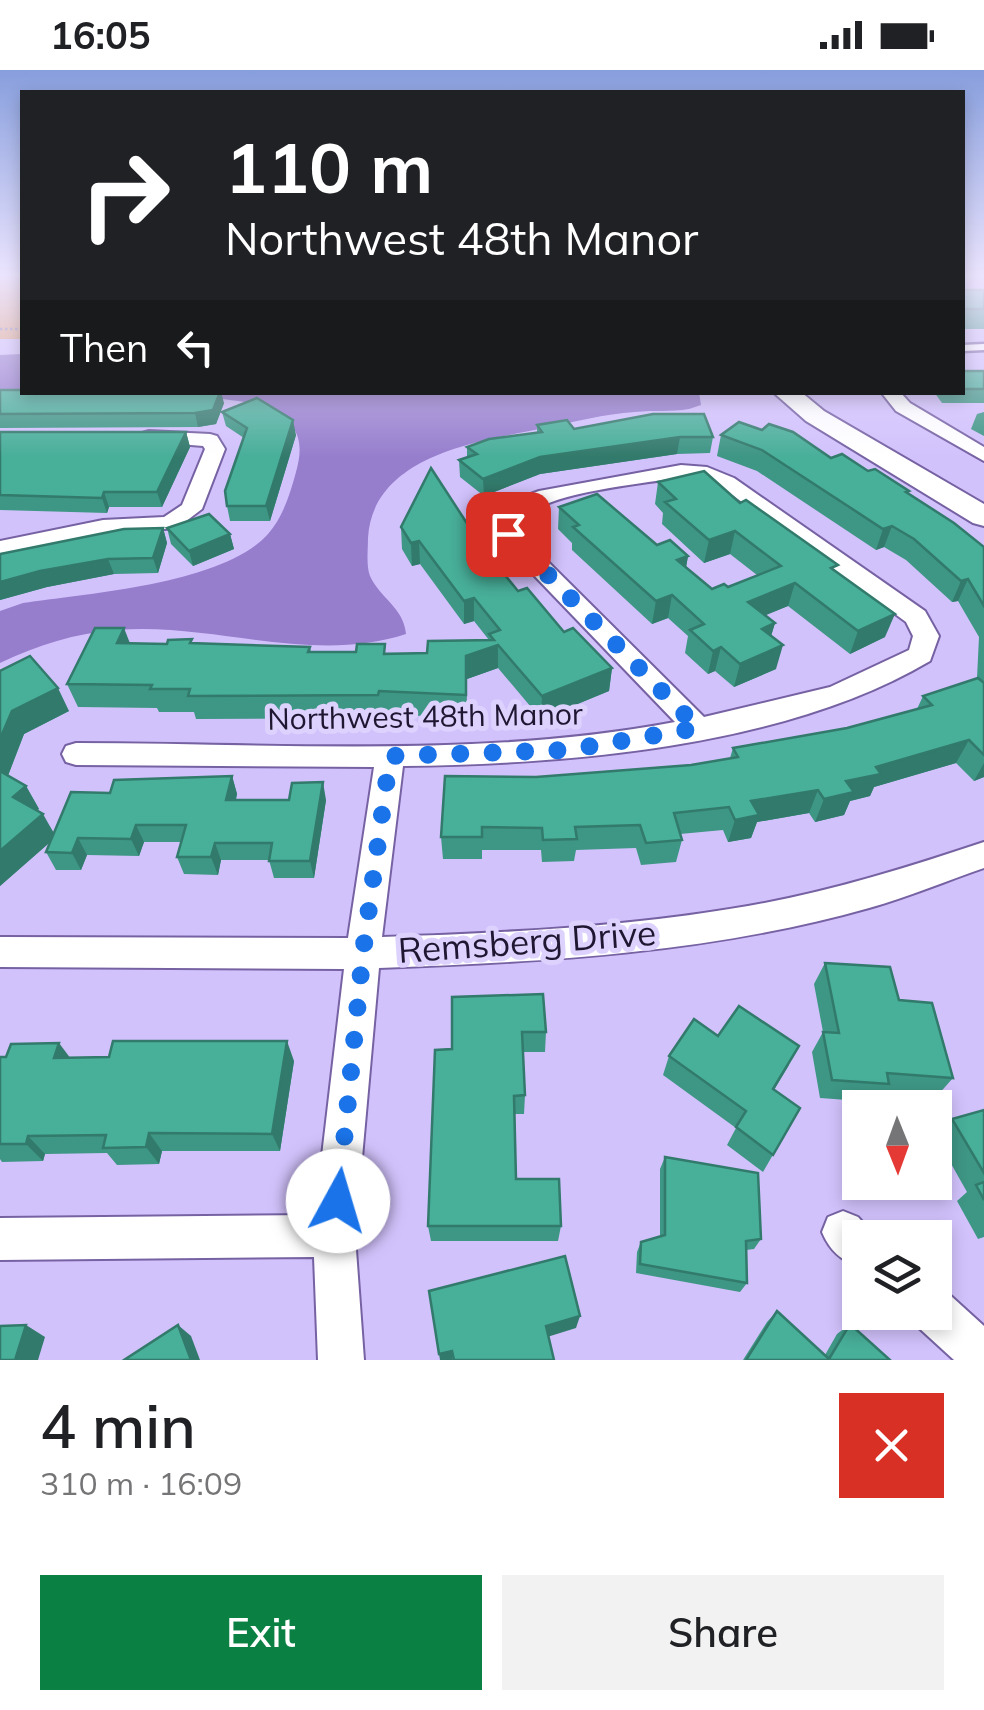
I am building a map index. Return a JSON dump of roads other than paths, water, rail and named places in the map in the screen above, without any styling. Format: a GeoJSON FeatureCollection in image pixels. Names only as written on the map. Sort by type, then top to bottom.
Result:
{"type":"FeatureCollection","features":[{"type":"Feature","properties":{"kind":"main road"},"geometry":{"type":"LineString","coordinates":[[789,395],[816,416],[984,517]]}},
{"type":"Feature","properties":{"kind":"main road"},"geometry":{"type":"LineString","coordinates":[[824,395],[984,493]]}},
{"type":"Feature","properties":{"kind":"street"},"geometry":{"type":"LineString","coordinates":[[893,395],[903,407],[984,455]]}},
{"type":"Feature","properties":{"kind":"street"},"geometry":{"type":"LineString","coordinates":[[0,548],[103,527],[169,522],[183,517],[190,510],[215,449],[210,440],[119,437]]}},
{"type":"Feature","properties":{"kind":"street","name":"Northwest 48th Manor"},"geometry":{"type":"LineString","coordinates":[[76,754],[390,756],[568,750],[698,728],[785,712],[885,678],[921,654],[926,636],[916,617],[727,482],[706,473],[682,471],[547,496],[520,506],[508,521],[508,534],[698,728]]}},
{"type":"Feature","properties":{"kind":"street"},"geometry":{"type":"LineString","coordinates":[[341,1360],[334,1236],[363,952],[390,756]]}},
{"type":"Feature","properties":{"kind":"street","name":"Remsberg Drive"},"geometry":{"type":"LineString","coordinates":[[0,952],[363,952],[551,946],[712,927],[912,884],[984,855]]}},
{"type":"Feature","properties":{"kind":"street"},"geometry":{"type":"LineString","coordinates":[[0,1239],[334,1236]]}},
{"type":"Feature","properties":{"kind":"street"},"geometry":{"type":"LineString","coordinates":[[952,1328],[984,1356]]}}]}
